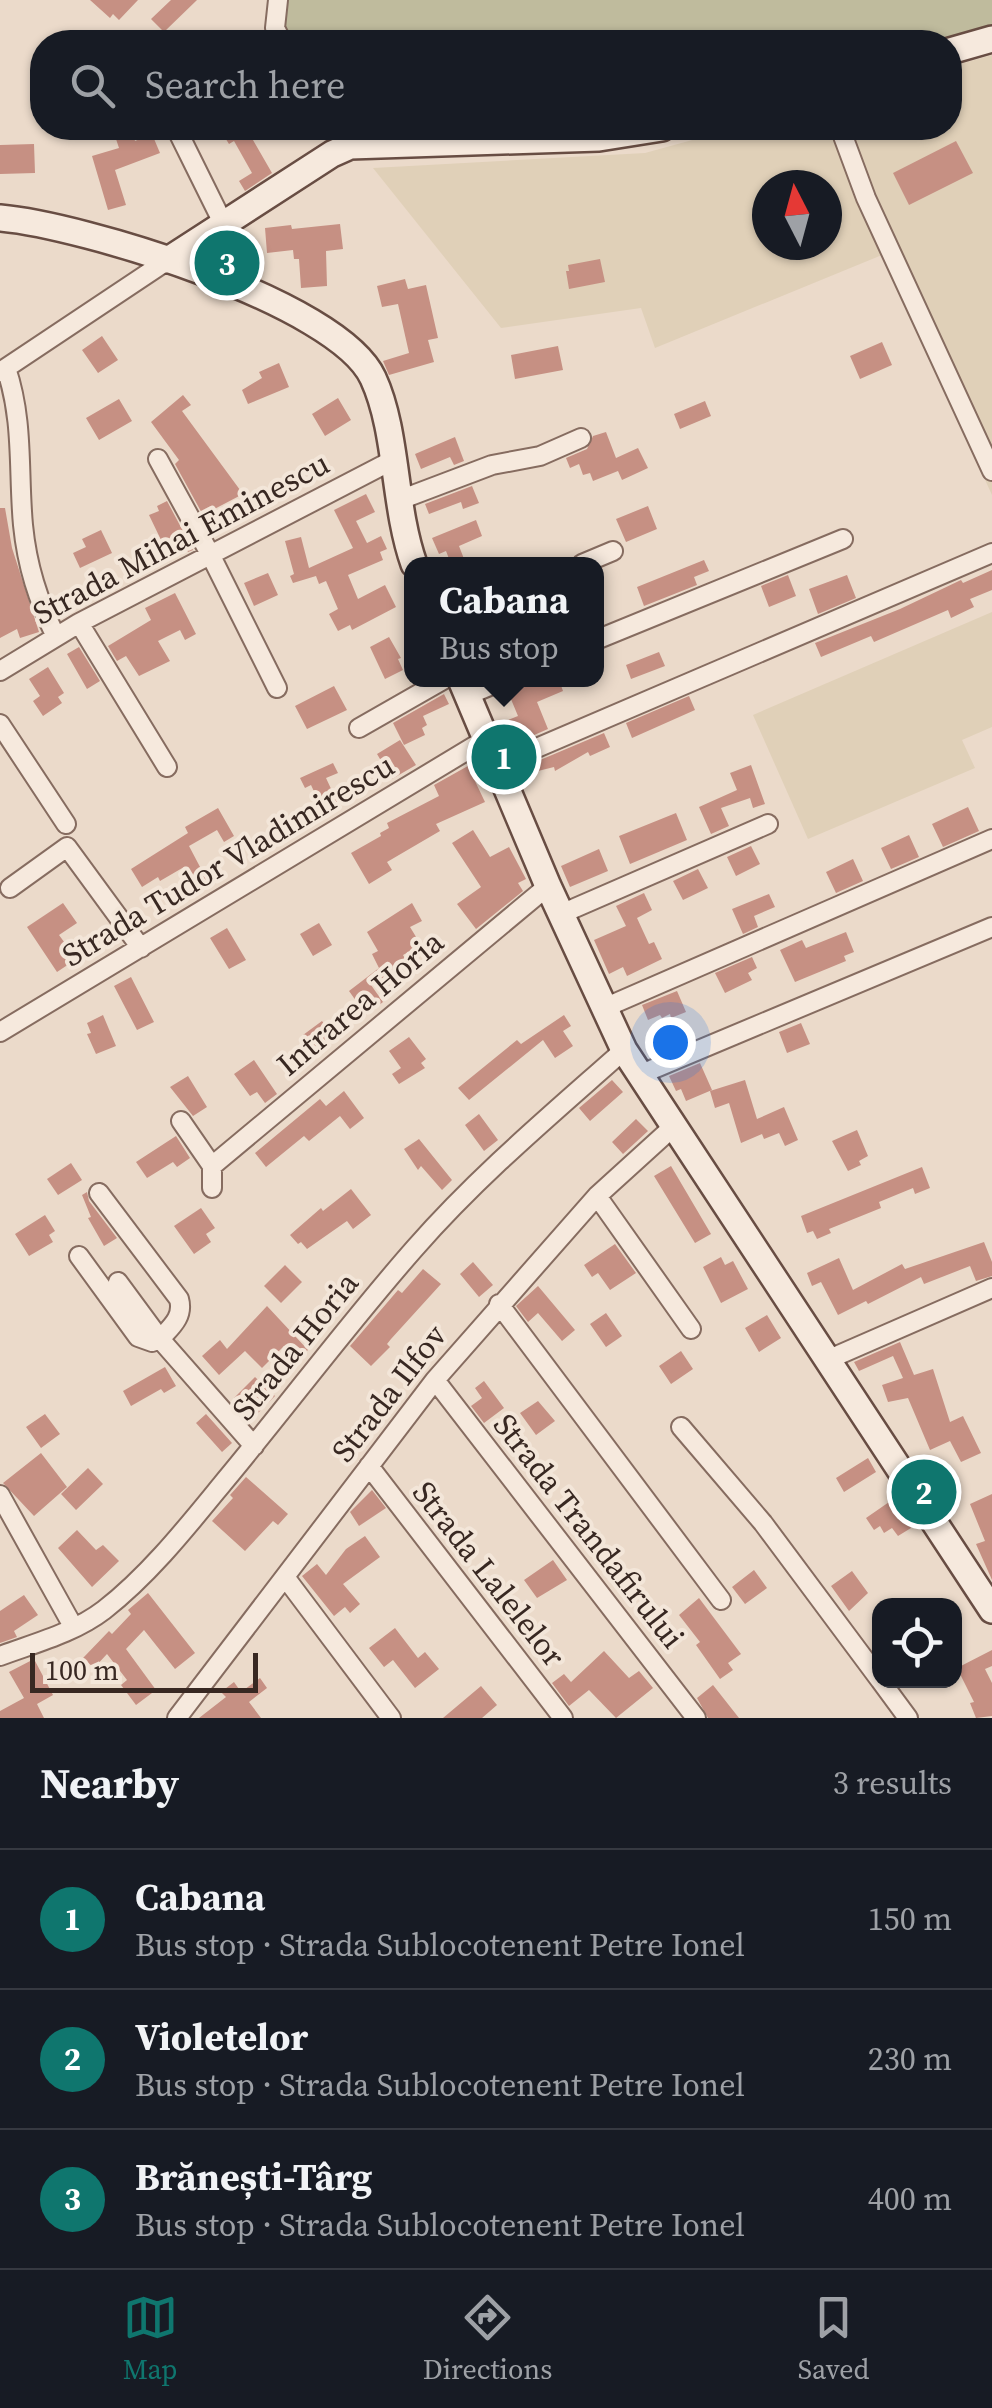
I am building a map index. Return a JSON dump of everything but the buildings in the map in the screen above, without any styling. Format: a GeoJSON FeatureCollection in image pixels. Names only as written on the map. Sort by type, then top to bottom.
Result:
{"type":"FeatureCollection","features":[{"type":"Feature","properties":{"kind":"main road"},"geometry":{"type":"LineString","coordinates":[[962,48],[992,39]]}},
{"type":"Feature","properties":{"kind":"main road"},"geometry":{"type":"LineString","coordinates":[[168,260],[332,154],[341,140]]}},
{"type":"Feature","properties":{"kind":"main road"},"geometry":{"type":"LineString","coordinates":[[0,218],[42,225],[168,260],[273,301],[345,342],[372,375],[412,557]]}},
{"type":"Feature","properties":{"kind":"main road"},"geometry":{"type":"LineString","coordinates":[[464,687],[548,886],[624,1050],[992,1610]]}},
{"type":"Feature","properties":{"kind":"street"},"geometry":{"type":"LineString","coordinates":[[277,30],[278,0]]}},
{"type":"Feature","properties":{"kind":"street"},"geometry":{"type":"LineString","coordinates":[[182,140],[224,226]]}},
{"type":"Feature","properties":{"kind":"street"},"geometry":{"type":"LineString","coordinates":[[844,140],[866,198],[992,471]]}},
{"type":"Feature","properties":{"kind":"street"},"geometry":{"type":"LineString","coordinates":[[56,638],[37,596],[27,558],[20,432],[15,394],[3,370],[168,260]]}},
{"type":"Feature","properties":{"kind":"street"},"geometry":{"type":"LineString","coordinates":[[397,502],[492,465],[540,456],[582,438]]}},
{"type":"Feature","properties":{"kind":"street"},"geometry":{"type":"LineString","coordinates":[[158,459],[277,688]]}},
{"type":"Feature","properties":{"kind":"street","name":"Strada Mihai Eminescu"},"geometry":{"type":"LineString","coordinates":[[0,672],[79,624],[391,461]]}},
{"type":"Feature","properties":{"kind":"street"},"geometry":{"type":"LineString","coordinates":[[604,637],[843,539]]}},
{"type":"Feature","properties":{"kind":"street"},"geometry":{"type":"LineString","coordinates":[[599,557],[613,551]]}},
{"type":"Feature","properties":{"kind":"street"},"geometry":{"type":"LineString","coordinates":[[497,765],[992,553]]}},
{"type":"Feature","properties":{"kind":"street"},"geometry":{"type":"LineString","coordinates":[[79,624],[167,766]]}},
{"type":"Feature","properties":{"kind":"street"},"geometry":{"type":"LineString","coordinates":[[359,728],[431,687]]}},
{"type":"Feature","properties":{"kind":"street"},"geometry":{"type":"LineString","coordinates":[[0,724],[66,824]]}},
{"type":"Feature","properties":{"kind":"street","name":"Strada Tudor Vladimirescu"},"geometry":{"type":"LineString","coordinates":[[0,1032],[486,739]]}},
{"type":"Feature","properties":{"kind":"street"},"geometry":{"type":"LineString","coordinates":[[561,914],[768,824]]}},
{"type":"Feature","properties":{"kind":"street"},"geometry":{"type":"LineString","coordinates":[[604,1008],[992,839]]}},
{"type":"Feature","properties":{"kind":"street"},"geometry":{"type":"LineString","coordinates":[[10,888],[67,847],[142,948]]}},
{"type":"Feature","properties":{"kind":"street","name":"Intrarea Horia"},"geometry":{"type":"LineString","coordinates":[[212,1166],[548,886]]}},
{"type":"Feature","properties":{"kind":"street"},"geometry":{"type":"LineString","coordinates":[[640,1075],[992,927]]}},
{"type":"Feature","properties":{"kind":"street","name":"Strada Horia"},"geometry":{"type":"LineString","coordinates":[[0,1656],[74,1628],[104,1610],[182,1533],[372,1298],[458,1200],[547,1114],[624,1050]]}},
{"type":"Feature","properties":{"kind":"street"},"geometry":{"type":"LineString","coordinates":[[181,1122],[212,1166],[212,1188]]}},
{"type":"Feature","properties":{"kind":"street","name":"Strada Ilfov"},"geometry":{"type":"LineString","coordinates":[[177,1718],[434,1380],[597,1196],[673,1127]]}},
{"type":"Feature","properties":{"kind":"street"},"geometry":{"type":"LineString","coordinates":[[78,1256],[138,1337],[152,1342],[160,1339],[178,1320],[179,1299],[99,1193]]}},
{"type":"Feature","properties":{"kind":"street"},"geometry":{"type":"LineString","coordinates":[[597,1196],[691,1329]]}},
{"type":"Feature","properties":{"kind":"street"},"geometry":{"type":"LineString","coordinates":[[118,1282],[160,1339],[254,1446]]}},
{"type":"Feature","properties":{"kind":"street"},"geometry":{"type":"LineString","coordinates":[[827,1360],[992,1288]]}},
{"type":"Feature","properties":{"kind":"street"},"geometry":{"type":"LineString","coordinates":[[499,1304],[721,1600]]}},
{"type":"Feature","properties":{"kind":"street","name":"Strada Trandafirului"},"geometry":{"type":"LineString","coordinates":[[434,1380],[696,1718]]}},
{"type":"Feature","properties":{"kind":"street"},"geometry":{"type":"LineString","coordinates":[[681,1426],[763,1522],[872,1669]]}},
{"type":"Feature","properties":{"kind":"street","name":"Strada Lalelelor"},"geometry":{"type":"LineString","coordinates":[[369,1466],[562,1718]]}},
{"type":"Feature","properties":{"kind":"street"},"geometry":{"type":"LineString","coordinates":[[0,1495],[74,1628]]}},
{"type":"Feature","properties":{"kind":"street"},"geometry":{"type":"LineString","coordinates":[[285,1577],[391,1718]]}},
{"type":"Feature","properties":{"kind":"street"},"geometry":{"type":"LineString","coordinates":[[886,1688],[908,1718]]}},
{"type":"Feature","properties":{"kind":"shaded area"},"geometry":{"type":"Polygon","coordinates":[[[285,0],[992,0],[992,32],[962,39],[962,30],[284,30],[285,0]]]}},
{"type":"Feature","properties":{"kind":"shaded area"},"geometry":{"type":"Polygon","coordinates":[[[992,55],[992,495],[882,255],[655,348],[641,308],[501,328],[373,168],[645,153],[692,140],[962,140],[962,64],[992,55]]]}},
{"type":"Feature","properties":{"kind":"shaded area"},"geometry":{"type":"Polygon","coordinates":[[[992,612],[992,727],[962,740],[975,768],[808,839],[753,715],[992,612]]]}},
{"type":"Feature","properties":{"kind":"place","name":"Brănești-Târg"},"geometry":{"type":"Point","coordinates":[227,263]}},
{"type":"Feature","properties":{"kind":"place","name":"Cabana"},"geometry":{"type":"Point","coordinates":[504,757]}},
{"type":"Feature","properties":{"kind":"place","name":"Violetelor"},"geometry":{"type":"Point","coordinates":[924,1492]}}]}
